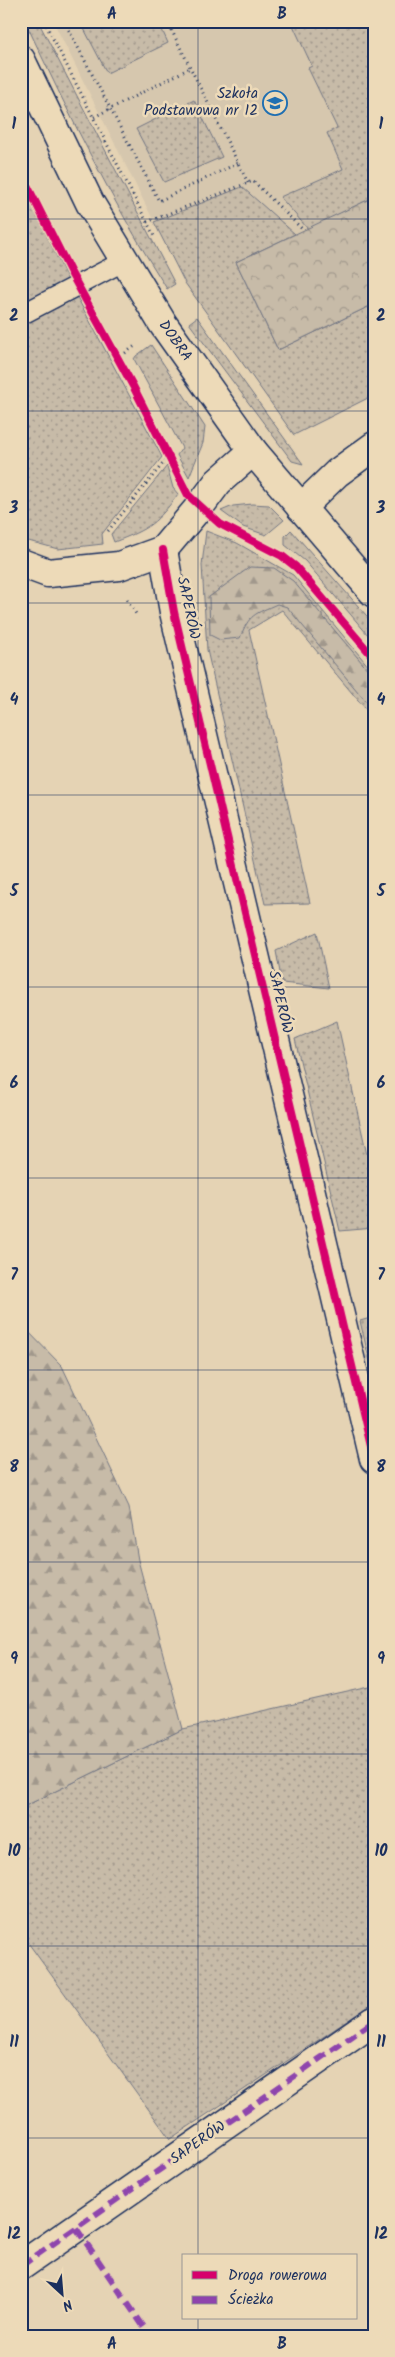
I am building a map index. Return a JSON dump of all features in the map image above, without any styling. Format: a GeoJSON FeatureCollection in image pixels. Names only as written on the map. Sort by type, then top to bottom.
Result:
{"type":"FeatureCollection","features":[{"type":"Feature","properties":{"kind":"street","name":"DOBRA"},"geometry":{"type":"LineString","coordinates":[[22,65],[90,203],[163,324],[253,451],[374,593]]}},
{"type":"Feature","properties":{"kind":"street"},"geometry":{"type":"LineString","coordinates":[[301,508],[337,473],[374,446]]}},
{"type":"Feature","properties":{"kind":"street"},"geometry":{"type":"LineString","coordinates":[[21,563],[48,573],[119,566],[163,550],[218,482],[253,451]]}},
{"type":"Feature","properties":{"kind":"street","name":"SAPERÓW"},"geometry":{"type":"LineString","coordinates":[[163,550],[174,612],[374,1460]]}},
{"type":"Feature","properties":{"kind":"street","name":"SAPERÓW"},"geometry":{"type":"LineString","coordinates":[[21,2266],[374,2021]]}},
{"type":"Feature","properties":{"kind":"lane"},"geometry":{"type":"LineString","coordinates":[[21,315],[124,261]]}},
{"type":"Feature","properties":{"kind":"path"},"geometry":{"type":"LineString","coordinates":[[44,21],[147,222],[253,181],[303,230]]}},
{"type":"Feature","properties":{"kind":"path"},"geometry":{"type":"LineString","coordinates":[[64,21],[159,201],[238,163]]}},
{"type":"Feature","properties":{"kind":"path"},"geometry":{"type":"LineString","coordinates":[[167,21],[248,183]]}},
{"type":"Feature","properties":{"kind":"path"},"geometry":{"type":"LineString","coordinates":[[94,117],[190,68]]}},
{"type":"Feature","properties":{"kind":"path"},"geometry":{"type":"LineString","coordinates":[[169,456],[188,494],[200,506]]}},
{"type":"Feature","properties":{"kind":"shaded area"},"geometry":{"type":"Polygon","coordinates":[[[53,21],[374,21],[374,395],[294,435],[185,283],[53,21]]]}},
{"type":"Feature","properties":{"kind":"green space"},"geometry":{"type":"Polygon","coordinates":[[[25,21],[39,23],[175,284],[167,289],[128,224],[92,158],[25,21]]]}},
{"type":"Feature","properties":{"kind":"green space"},"geometry":{"type":"Polygon","coordinates":[[[80,21],[158,21],[168,43],[107,73],[80,21]]]}},
{"type":"Feature","properties":{"kind":"green space"},"geometry":{"type":"Polygon","coordinates":[[[291,21],[374,21],[374,197],[308,229],[280,197],[343,169],[327,133],[337,128],[308,68],[312,66],[291,21]]]}},
{"type":"Feature","properties":{"kind":"green space"},"geometry":{"type":"Polygon","coordinates":[[[194,100],[222,157],[164,182],[136,129],[194,100]]]}},
{"type":"Feature","properties":{"kind":"green space"},"geometry":{"type":"Polygon","coordinates":[[[21,183],[68,280],[21,304],[21,183]]]}},
{"type":"Feature","properties":{"kind":"green space"},"geometry":{"type":"Polygon","coordinates":[[[242,187],[295,234],[236,262],[278,350],[374,304],[374,395],[294,435],[185,283],[154,222],[242,187]]]}},
{"type":"Feature","properties":{"kind":"green space"},"geometry":{"type":"Polygon","coordinates":[[[374,197],[374,304],[278,350],[236,262],[374,197]]]}},
{"type":"Feature","properties":{"kind":"green space"},"geometry":{"type":"Polygon","coordinates":[[[77,297],[162,457],[102,534],[103,544],[58,549],[21,539],[21,427],[27,428],[21,416],[21,326],[77,297]]]}},
{"type":"Feature","properties":{"kind":"green space"},"geometry":{"type":"Polygon","coordinates":[[[197,317],[303,464],[292,461],[189,323],[197,317]]]}},
{"type":"Feature","properties":{"kind":"green space"},"geometry":{"type":"Polygon","coordinates":[[[151,345],[205,427],[203,443],[189,477],[177,455],[182,448],[134,359],[151,345]]]}},
{"type":"Feature","properties":{"kind":"green space"},"geometry":{"type":"Polygon","coordinates":[[[167,466],[173,488],[178,494],[158,519],[144,529],[114,542],[111,534],[167,466]]]}},
{"type":"Feature","properties":{"kind":"green space"},"geometry":{"type":"Polygon","coordinates":[[[269,505],[284,520],[266,535],[243,527],[221,511],[233,506],[269,505]]]}},
{"type":"Feature","properties":{"kind":"green space"},"geometry":{"type":"Polygon","coordinates":[[[291,530],[374,624],[374,642],[305,561],[285,545],[285,536],[291,530]]]}},
{"type":"Feature","properties":{"kind":"green space"},"geometry":{"type":"Polygon","coordinates":[[[206,531],[237,543],[293,575],[374,673],[374,719],[282,610],[249,630],[310,903],[265,904],[207,650],[202,565],[206,531]]]}},
{"type":"Feature","properties":{"kind":"green space"},"geometry":{"type":"Polygon","coordinates":[[[250,567],[274,568],[293,581],[374,677],[374,711],[287,607],[277,604],[258,613],[246,624],[240,638],[220,640],[210,635],[209,597],[250,567]]]}},
{"type":"Feature","properties":{"kind":"green space"},"geometry":{"type":"Polygon","coordinates":[[[317,932],[329,988],[282,983],[276,951],[317,932]]]}},
{"type":"Feature","properties":{"kind":"green space"},"geometry":{"type":"Polygon","coordinates":[[[337,1021],[374,1186],[374,1228],[340,1231],[295,1039],[337,1021]]]}},
{"type":"Feature","properties":{"kind":"green space"},"geometry":{"type":"Polygon","coordinates":[[[374,1317],[374,1380],[360,1321],[374,1317]]]}},
{"type":"Feature","properties":{"kind":"green space"},"geometry":{"type":"Polygon","coordinates":[[[21,1324],[62,1366],[129,1507],[138,1560],[183,1729],[21,1808],[21,1324]]]}},
{"type":"Feature","properties":{"kind":"green space"},"geometry":{"type":"Polygon","coordinates":[[[374,1686],[374,2003],[170,2139],[21,1933],[21,1808],[183,1729],[374,1686]]]}},
{"type":"Feature","properties":{"kind":"green space"},"geometry":{"type":"Polygon","coordinates":[[[23,2286],[22,2320],[34,2336],[21,2336],[21,2288],[23,2286]]]}},
{"type":"Feature","properties":{"kind":"marked path"},"geometry":{"type":"LineString","coordinates":[[21,2266],[374,2021]]}},
{"type":"Feature","properties":{"kind":"marked path"},"geometry":{"type":"LineString","coordinates":[[76,2228],[150,2336]]}},
{"type":"Feature","properties":{"kind":"cycle path"},"geometry":{"type":"LineString","coordinates":[[21,173],[71,273],[133,386],[188,495],[220,524],[282,556],[296,567],[374,658]]}},
{"type":"Feature","properties":{"kind":"cycle path"},"geometry":{"type":"LineString","coordinates":[[163,550],[174,612],[374,1459]]}},
{"type":"Feature","properties":{"kind":"place","name":"Szkoła Podstawowa nr 12"},"geometry":{"type":"Point","coordinates":[275,103]}}]}
